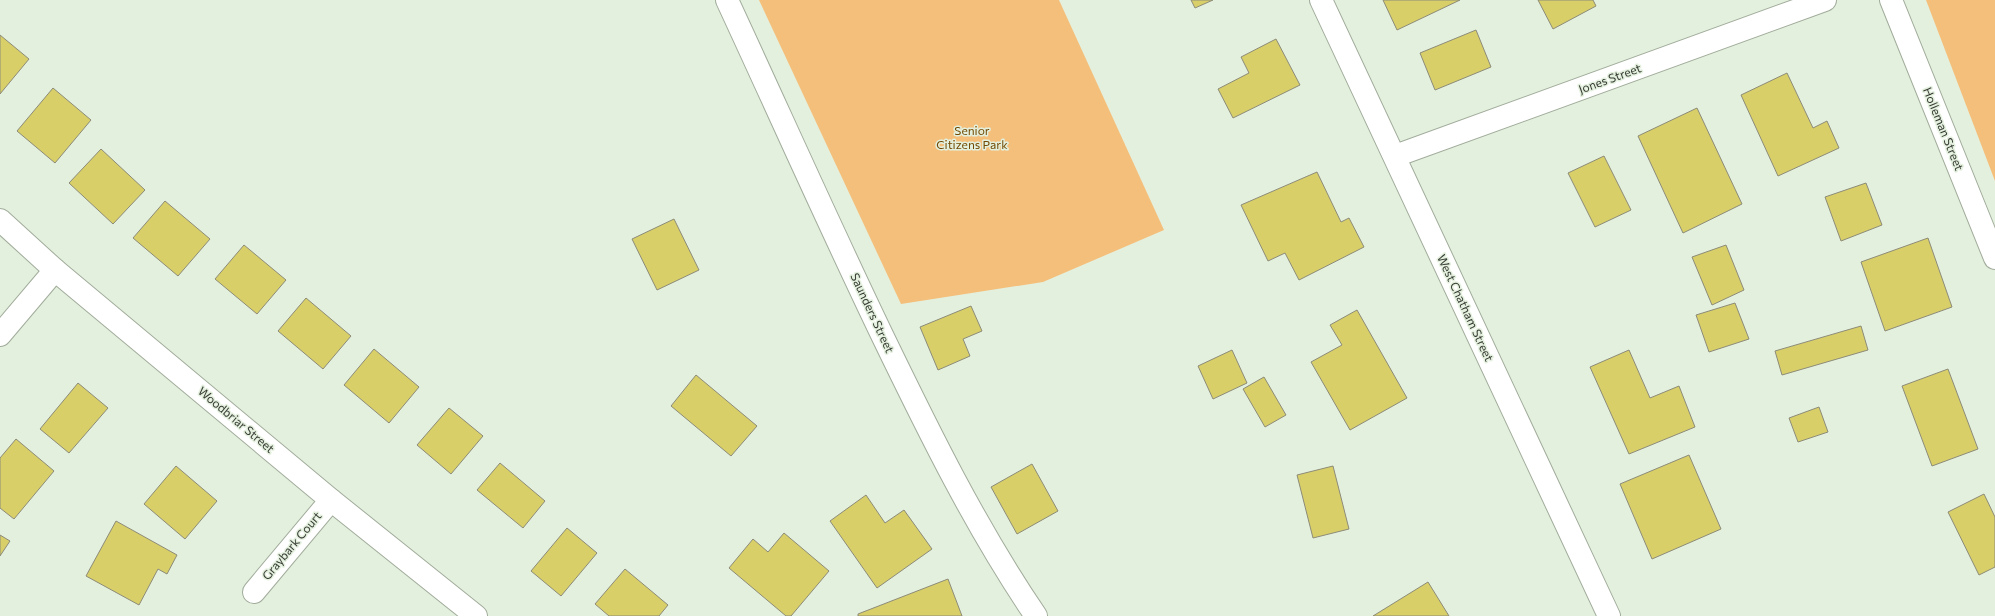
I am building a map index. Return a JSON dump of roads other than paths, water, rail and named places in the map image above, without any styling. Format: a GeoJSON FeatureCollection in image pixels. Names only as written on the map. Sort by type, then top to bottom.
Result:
{"type":"FeatureCollection","features":[{"type":"Feature","properties":{"kind":"street","name":"Saunders Street"},"geometry":{"type":"LineString","coordinates":[[727,0],[856,281],[908,389],[963,496],[1036,616]]}},
{"type":"Feature","properties":{"kind":"street","name":"West Chatham Street"},"geometry":{"type":"LineString","coordinates":[[1321,0],[1609,616]]}},
{"type":"Feature","properties":{"kind":"street","name":"Jones Street"},"geometry":{"type":"LineString","coordinates":[[1395,156],[1826,0]]}},
{"type":"Feature","properties":{"kind":"street","name":"Holleman Street"},"geometry":{"type":"LineString","coordinates":[[1891,0],[1995,258]]}},
{"type":"Feature","properties":{"kind":"street","name":"Woodbriar Street"},"geometry":{"type":"LineString","coordinates":[[0,220],[55,270],[331,500],[476,616]]}},
{"type":"Feature","properties":{"kind":"street"},"geometry":{"type":"LineString","coordinates":[[0,335],[55,270]]}},
{"type":"Feature","properties":{"kind":"street","name":"Graybark Court"},"geometry":{"type":"LineString","coordinates":[[254,592],[331,500]]}},
{"type":"Feature","properties":{"kind":"park label","name":"Senior Citizens Park"},"geometry":{"type":"Point","coordinates":[972,138]}}]}
